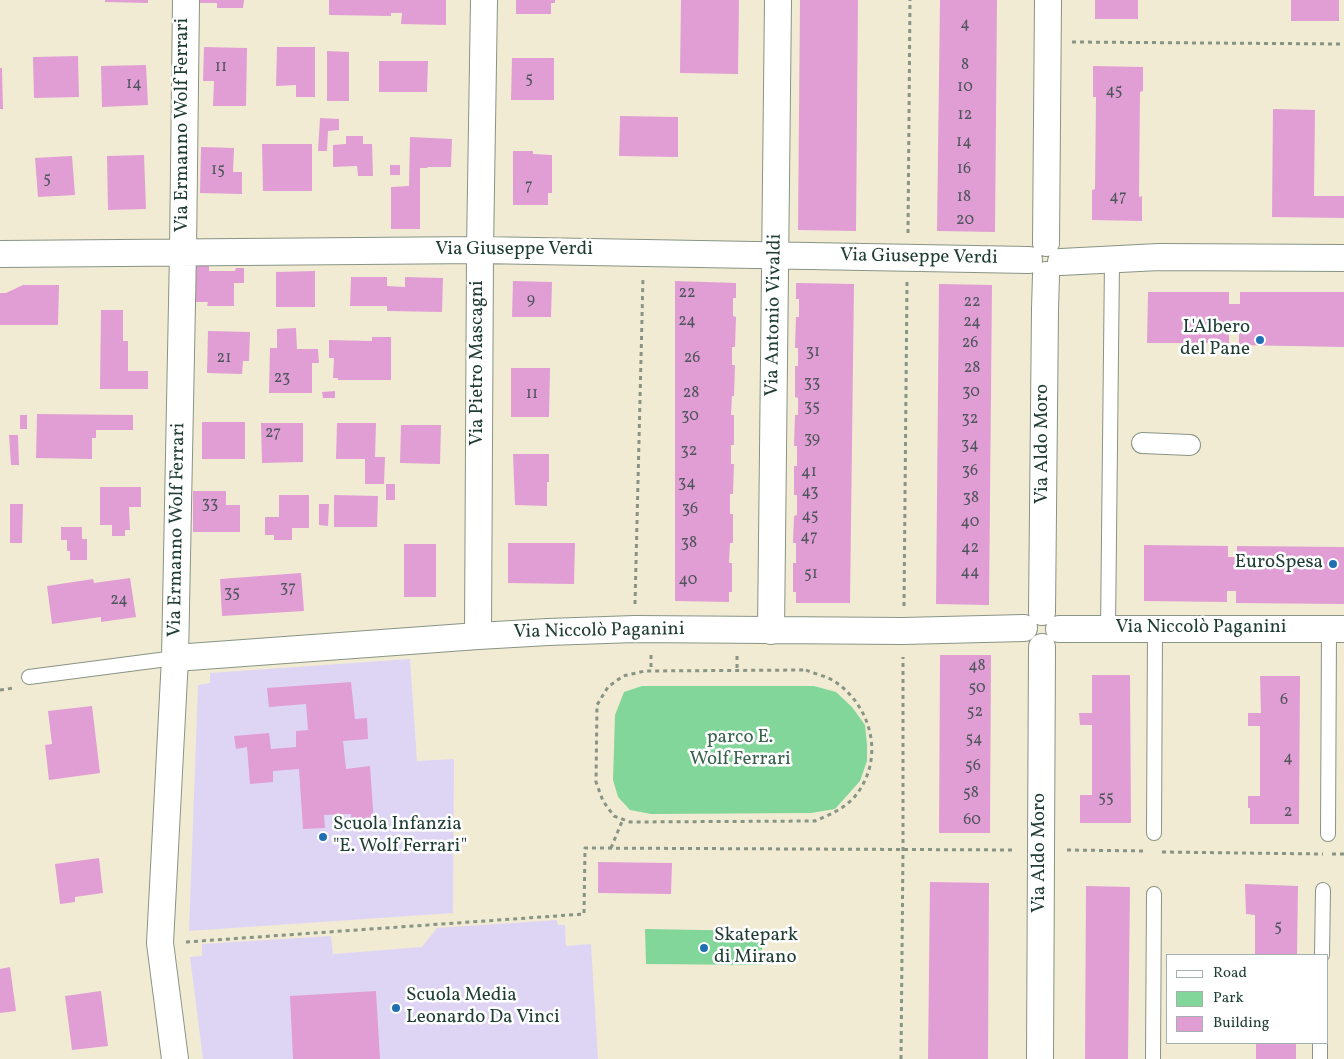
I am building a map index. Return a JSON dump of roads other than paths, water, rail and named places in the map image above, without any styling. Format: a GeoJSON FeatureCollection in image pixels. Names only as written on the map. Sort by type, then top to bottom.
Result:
{"type":"FeatureCollection","features":[{"type":"Feature","properties":{"kind":"street","name":"Via Ermanno Wolf Ferrari"},"geometry":{"type":"LineString","coordinates":[[175,1059],[160,943],[175,658],[186,0]]}},
{"type":"Feature","properties":{"kind":"street","name":"Via Pietro Mascagni"},"geometry":{"type":"LineString","coordinates":[[478,636],[480,250],[484,0]]}},
{"type":"Feature","properties":{"kind":"street","name":"Via Antonio Vivaldi"},"geometry":{"type":"LineString","coordinates":[[771,631],[778,0]]}},
{"type":"Feature","properties":{"kind":"street","name":"Via Aldo Moro"},"geometry":{"type":"LineString","coordinates":[[1040,1059],[1044,319],[1048,0]]}},
{"type":"Feature","properties":{"kind":"street","name":"Via Giuseppe Verdi"},"geometry":{"type":"LineString","coordinates":[[0,254],[480,250],[1045,260],[1112,260],[1159,257],[1344,258]]}},
{"type":"Feature","properties":{"kind":"street"},"geometry":{"type":"LineString","coordinates":[[1142,443],[1190,445]]}},
{"type":"Feature","properties":{"kind":"street","name":"Via Niccolò Paganini"},"geometry":{"type":"LineString","coordinates":[[175,658],[478,636],[635,629],[771,631],[1336,629]]}},
{"type":"Feature","properties":{"kind":"lane"},"geometry":{"type":"LineString","coordinates":[[1108,629],[1112,260]]}},
{"type":"Feature","properties":{"kind":"lane"},"geometry":{"type":"LineString","coordinates":[[1154,833],[1155,629]]}},
{"type":"Feature","properties":{"kind":"lane"},"geometry":{"type":"LineString","coordinates":[[1328,834],[1336,629]]}},
{"type":"Feature","properties":{"kind":"lane"},"geometry":{"type":"LineString","coordinates":[[25,682],[175,658]]}},
{"type":"Feature","properties":{"kind":"lane"},"geometry":{"type":"LineString","coordinates":[[1322,954],[1323,890]]}},
{"type":"Feature","properties":{"kind":"lane"},"geometry":{"type":"LineString","coordinates":[[1153,1059],[1154,894]]}},
{"type":"Feature","properties":{"kind":"lane"},"geometry":{"type":"LineString","coordinates":[[1320,1044],[1320,1059]]}},
{"type":"Feature","properties":{"kind":"place","name":"L'Albero del Pane"},"geometry":{"type":"Point","coordinates":[1260,340]}},
{"type":"Feature","properties":{"kind":"place","name":"EuroSpesa"},"geometry":{"type":"Point","coordinates":[1333,564]}},
{"type":"Feature","properties":{"kind":"place","name":"Scuola Infanzia \"E. Wolf Ferrari\""},"geometry":{"type":"Point","coordinates":[323,837]}},
{"type":"Feature","properties":{"kind":"place","name":"Skatepark di Mirano"},"geometry":{"type":"Point","coordinates":[704,948]}},
{"type":"Feature","properties":{"kind":"place","name":"Scuola Media Leonardo Da Vinci"},"geometry":{"type":"Point","coordinates":[396,1008]}},
{"type":"Feature","properties":{"kind":"park label","name":"parco E. Wolf Ferrari"},"geometry":{"type":"Point","coordinates":[740,750]}}]}
